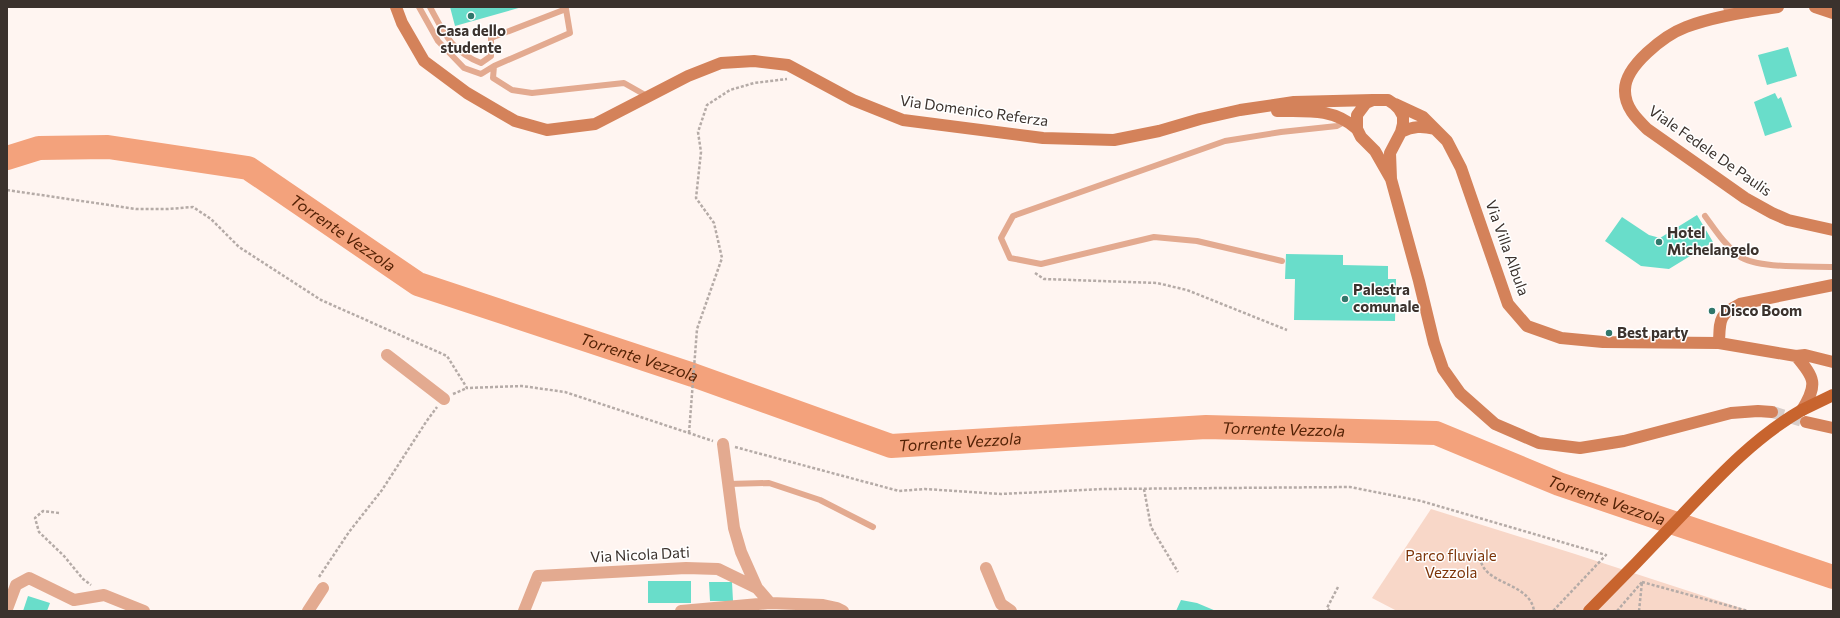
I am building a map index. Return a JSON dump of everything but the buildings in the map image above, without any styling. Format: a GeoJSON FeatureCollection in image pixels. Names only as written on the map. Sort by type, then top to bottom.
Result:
{"type":"FeatureCollection","features":[{"type":"Feature","properties":{"kind":"main road"},"geometry":{"type":"LineString","coordinates":[[1589,611],[1742,454],[1772,428],[1804,416],[1833,395]]}},
{"type":"Feature","properties":{"kind":"street","name":"Via Domenico Referza"},"geometry":{"type":"LineString","coordinates":[[396,7],[402,23],[424,62],[466,93],[515,121],[547,130],[595,124],[688,76],[721,63],[754,61],[788,65],[853,100],[903,120],[1043,138],[1114,140],[1159,131],[1200,119],[1240,110],[1294,102],[1373,100]]}},
{"type":"Feature","properties":{"kind":"street"},"geometry":{"type":"LineString","coordinates":[[1729,7],[1746,12]]}},
{"type":"Feature","properties":{"kind":"street","name":"Viale Fedele De Paulis"},"geometry":{"type":"LineString","coordinates":[[1778,7],[1746,12],[1686,27],[1668,35],[1640,61],[1628,77],[1625,90],[1627,101],[1634,116],[1647,129],[1745,198],[1788,220],[1833,230]]}},
{"type":"Feature","properties":{"kind":"street"},"geometry":{"type":"LineString","coordinates":[[1815,7],[1833,12]]}},
{"type":"Feature","properties":{"kind":"street"},"geometry":{"type":"LineString","coordinates":[[1391,179],[1390,153],[1403,124],[1402,116],[1399,109],[1388,100],[1373,100],[1366,103],[1357,115],[1357,129],[1361,137],[1375,151],[1391,179],[1434,343],[1443,369],[1460,393],[1495,424],[1539,443],[1580,448],[1624,442],[1731,413],[1758,410],[1772,412]]}},
{"type":"Feature","properties":{"kind":"street","name":"Via Villa Albula"},"geometry":{"type":"LineString","coordinates":[[1394,104],[1423,118],[1447,141],[1461,168],[1508,304],[1527,326],[1561,338],[1603,342],[1718,343],[1796,356],[1805,355],[1833,362]]}},
{"type":"Feature","properties":{"kind":"street","name":"Via Domenico Referza"},"geometry":{"type":"LineString","coordinates":[[1240,110],[1314,111],[1335,115],[1357,129]]}},
{"type":"Feature","properties":{"kind":"street"},"geometry":{"type":"LineString","coordinates":[[1367,142],[1382,146],[1390,143],[1409,128],[1422,126],[1435,130]]}},
{"type":"Feature","properties":{"kind":"street"},"geometry":{"type":"LineString","coordinates":[[1718,343],[1720,321],[1726,311],[1740,304],[1833,285]]}},
{"type":"Feature","properties":{"kind":"street"},"geometry":{"type":"LineString","coordinates":[[387,355],[444,399]]}},
{"type":"Feature","properties":{"kind":"street"},"geometry":{"type":"LineString","coordinates":[[1796,356],[1811,375],[1813,382],[1811,396],[1804,416],[1833,428]]}},
{"type":"Feature","properties":{"kind":"street"},"geometry":{"type":"LineString","coordinates":[[723,444],[734,528],[741,552],[757,588]]}},
{"type":"Feature","properties":{"kind":"street","name":"Via Nicola Dati"},"geometry":{"type":"LineString","coordinates":[[524,611],[538,576],[686,568],[718,569],[757,588],[770,603]]}},
{"type":"Feature","properties":{"kind":"street"},"geometry":{"type":"LineString","coordinates":[[986,568],[1001,604],[1011,611]]}},
{"type":"Feature","properties":{"kind":"street"},"geometry":{"type":"LineString","coordinates":[[7,609],[16,585],[29,578],[74,600],[104,595],[144,611]]}},
{"type":"Feature","properties":{"kind":"street"},"geometry":{"type":"LineString","coordinates":[[308,611],[319,585]]}},
{"type":"Feature","properties":{"kind":"street"},"geometry":{"type":"LineString","coordinates":[[681,611],[770,603],[823,605],[844,611]]}},
{"type":"Feature","properties":{"kind":"lane"},"geometry":{"type":"LineString","coordinates":[[419,7],[438,41],[464,68],[481,74],[494,66],[570,33],[566,8],[491,38],[491,56],[481,63],[468,58],[446,38],[430,7]]}},
{"type":"Feature","properties":{"kind":"lane"},"geometry":{"type":"LineString","coordinates":[[494,66],[493,78],[512,90],[532,93],[624,83],[649,97]]}},
{"type":"Feature","properties":{"kind":"lane"},"geometry":{"type":"LineString","coordinates":[[1282,261],[1197,241],[1154,237],[1041,264],[1010,258],[1001,238],[1013,216],[1225,141],[1281,132],[1337,126],[1346,121]]}},
{"type":"Feature","properties":{"kind":"lane"},"geometry":{"type":"LineString","coordinates":[[1705,216],[1726,244],[1741,257],[1762,264],[1833,267]]}},
{"type":"Feature","properties":{"kind":"lane"},"geometry":{"type":"LineString","coordinates":[[728,484],[769,483],[820,500],[873,527]]}},
{"type":"Feature","properties":{"kind":"path"},"geometry":{"type":"LineString","coordinates":[[689,433],[698,329],[722,258],[714,223],[696,198],[701,152],[698,132],[707,106],[730,90],[754,83],[788,79]]}},
{"type":"Feature","properties":{"kind":"path"},"geometry":{"type":"LineString","coordinates":[[7,190],[136,209],[193,207],[211,219],[239,247],[321,300],[447,356],[467,388],[522,386],[565,392],[723,444],[899,491],[925,489],[1001,494],[1144,489],[1350,487],[1421,501],[1606,555],[1553,611]]}},
{"type":"Feature","properties":{"kind":"path"},"geometry":{"type":"LineString","coordinates":[[1033,272],[1044,279],[1157,283],[1187,290],[1287,330]]}},
{"type":"Feature","properties":{"kind":"path"},"geometry":{"type":"LineString","coordinates":[[319,585],[349,532],[382,490],[426,422],[444,399]]}},
{"type":"Feature","properties":{"kind":"path"},"geometry":{"type":"LineString","coordinates":[[1144,489],[1151,527],[1178,572]]}},
{"type":"Feature","properties":{"kind":"path"},"geometry":{"type":"LineString","coordinates":[[58,513],[43,511],[35,518],[39,532],[64,556],[82,579],[104,595]]}},
{"type":"Feature","properties":{"kind":"path"},"geometry":{"type":"LineString","coordinates":[[1478,553],[1484,569],[1500,580],[1516,588],[1533,605],[1534,611]]}},
{"type":"Feature","properties":{"kind":"path"},"geometry":{"type":"LineString","coordinates":[[1617,611],[1642,582]]}},
{"type":"Feature","properties":{"kind":"path"},"geometry":{"type":"LineString","coordinates":[[1638,611],[1642,582]]}},
{"type":"Feature","properties":{"kind":"path"},"geometry":{"type":"LineString","coordinates":[[1642,582],[1748,611]]}},
{"type":"Feature","properties":{"kind":"path"},"geometry":{"type":"LineString","coordinates":[[1330,611],[1327,608],[1338,587]]}},
{"type":"Feature","properties":{"kind":"green space","name":"Parco fluviale Vezzola"},"geometry":{"type":"Polygon","coordinates":[[[1431,509],[1750,611],[1397,611],[1372,598],[1431,509]]]}},
{"type":"Feature","properties":{"kind":"waterway","name":"Torrente Vezzola"},"geometry":{"type":"LineString","coordinates":[[7,158],[39,148],[108,147],[248,168],[418,284],[693,375],[891,446],[1206,427],[1436,433],[1559,484],[1833,577]]}},
{"type":"Feature","properties":{"kind":"tunnel"},"geometry":{"type":"LineString","coordinates":[[1772,412],[1806,422]]}},
{"type":"Feature","properties":{"kind":"place","name":"Casa dello studente"},"geometry":{"type":"Point","coordinates":[471,16]}},
{"type":"Feature","properties":{"kind":"place","name":"Hotel Michelangelo"},"geometry":{"type":"Point","coordinates":[1659,242]}},
{"type":"Feature","properties":{"kind":"place","name":"Palestra comunale"},"geometry":{"type":"Point","coordinates":[1345,299]}},
{"type":"Feature","properties":{"kind":"place","name":"Disco Boom"},"geometry":{"type":"Point","coordinates":[1712,311]}},
{"type":"Feature","properties":{"kind":"place","name":"Best party"},"geometry":{"type":"Point","coordinates":[1609,333]}}]}
